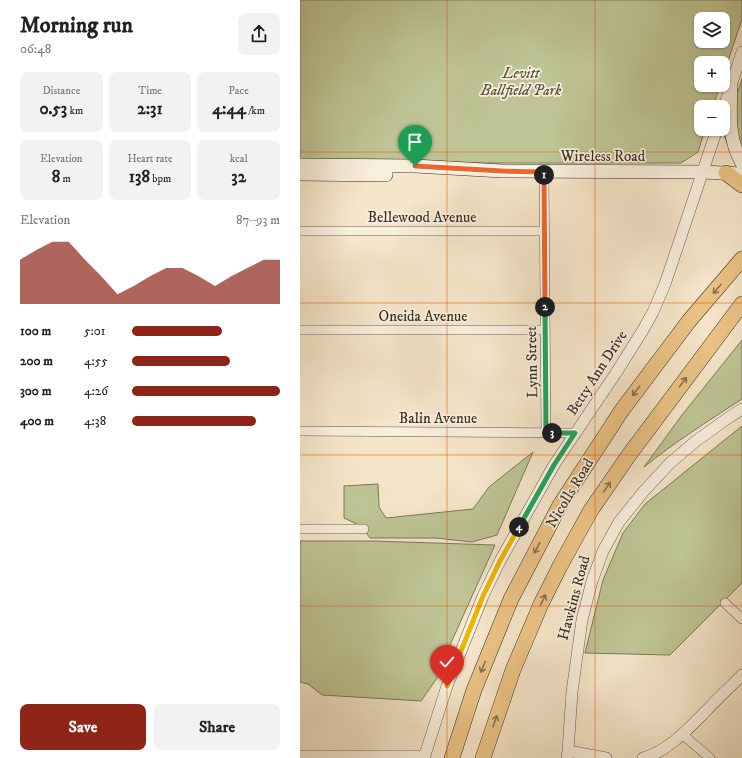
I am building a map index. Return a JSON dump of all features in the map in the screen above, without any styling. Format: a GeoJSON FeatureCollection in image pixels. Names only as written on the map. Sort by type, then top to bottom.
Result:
{"type":"FeatureCollection","features":[{"type":"Feature","properties":{"kind":"highway"},"geometry":{"type":"LineString","coordinates":[[726,173],[742,185]]}},
{"type":"Feature","properties":{"kind":"highway","name":"Nicolls Road"},"geometry":{"type":"LineString","coordinates":[[452,758],[474,690],[511,599],[560,505],[622,410],[689,321],[742,260]]}},
{"type":"Feature","properties":{"kind":"highway","name":"Nicolls Road"},"geometry":{"type":"LineString","coordinates":[[483,758],[513,670],[560,566],[591,510],[629,455],[740,308]]}},
{"type":"Feature","properties":{"kind":"main road"},"geometry":{"type":"LineString","coordinates":[[731,87],[730,123],[734,145],[742,163]]}},
{"type":"Feature","properties":{"kind":"main road","name":"Wireless Road"},"geometry":{"type":"LineString","coordinates":[[300,165],[415,166],[544,172],[703,172]]}},
{"type":"Feature","properties":{"kind":"main road","name":"Wireless Road"},"geometry":{"type":"LineString","coordinates":[[300,174],[413,175],[502,171]]}},
{"type":"Feature","properties":{"kind":"main road"},"geometry":{"type":"LineString","coordinates":[[703,172],[742,174]]}},
{"type":"Feature","properties":{"kind":"street"},"geometry":{"type":"LineString","coordinates":[[726,100],[742,52]]}},
{"type":"Feature","properties":{"kind":"street"},"geometry":{"type":"LineString","coordinates":[[703,172],[715,136]]}},
{"type":"Feature","properties":{"kind":"street","name":"Lynn Street"},"geometry":{"type":"LineString","coordinates":[[544,172],[546,433]]}},
{"type":"Feature","properties":{"kind":"street","name":"Betty Ann Drive"},"geometry":{"type":"LineString","coordinates":[[424,757],[447,686],[483,596],[500,561],[537,495],[575,433],[616,373],[653,312],[665,284],[703,172]]}},
{"type":"Feature","properties":{"kind":"street","name":"Bellewood Avenue"},"geometry":{"type":"LineString","coordinates":[[300,232],[544,231]]}},
{"type":"Feature","properties":{"kind":"street","name":"Oneida Avenue"},"geometry":{"type":"LineString","coordinates":[[300,330],[545,330]]}},
{"type":"Feature","properties":{"kind":"street","name":"Hawkins Road"},"geometry":{"type":"LineString","coordinates":[[567,754],[572,692],[582,620],[592,581],[604,551],[619,522],[644,491],[670,463],[696,441],[742,409]]}},
{"type":"Feature","properties":{"kind":"street","name":"Balin Avenue"},"geometry":{"type":"LineString","coordinates":[[300,432],[575,433]]}},
{"type":"Feature","properties":{"kind":"street"},"geometry":{"type":"LineString","coordinates":[[300,529],[364,529]]}},
{"type":"Feature","properties":{"kind":"street"},"geometry":{"type":"LineString","coordinates":[[725,602],[742,619]]}},
{"type":"Feature","properties":{"kind":"street"},"geometry":{"type":"LineString","coordinates":[[643,758],[661,750],[682,734],[742,674]]}},
{"type":"Feature","properties":{"kind":"street"},"geometry":{"type":"LineString","coordinates":[[682,734],[710,758]]}},
{"type":"Feature","properties":{"kind":"street"},"geometry":{"type":"LineString","coordinates":[[567,754],[606,758]]}},
{"type":"Feature","properties":{"kind":"street"},"geometry":{"type":"LineString","coordinates":[[300,755],[424,757]]}},
{"type":"Feature","properties":{"kind":"green space","name":"Levitt Ballfield Park"},"geometry":{"type":"Polygon","coordinates":[[[300,0],[742,0],[742,19],[730,56],[694,56],[694,92],[718,92],[715,100],[694,100],[694,136],[703,136],[698,152],[681,163],[300,163],[300,0]]]}},
{"type":"Feature","properties":{"kind":"green space"},"geometry":{"type":"Polygon","coordinates":[[[742,79],[742,163],[728,145],[724,136],[730,136],[730,116],[742,79]]]}},
{"type":"Feature","properties":{"kind":"green space"},"geometry":{"type":"Polygon","coordinates":[[[742,340],[742,399],[680,440],[644,467],[682,415],[742,340]]]}},
{"type":"Feature","properties":{"kind":"green space"},"geometry":{"type":"Polygon","coordinates":[[[742,426],[742,583],[670,655],[585,653],[603,580],[623,533],[645,504],[742,426]]]}},
{"type":"Feature","properties":{"kind":"green space"},"geometry":{"type":"Polygon","coordinates":[[[533,452],[497,535],[472,542],[436,538],[370,538],[361,526],[344,518],[344,486],[378,484],[379,507],[386,518],[473,509],[489,487],[533,452]]]}},
{"type":"Feature","properties":{"kind":"green space"},"geometry":{"type":"Polygon","coordinates":[[[300,541],[374,541],[495,545],[446,654],[439,654],[437,678],[421,701],[322,695],[308,684],[300,682],[300,541]]]}},
{"type":"Feature","properties":{"kind":"route"},"geometry":{"type":"LineString","coordinates":[[415,166],[544,172],[546,433],[575,433],[554,465],[500,561],[483,596],[447,686]]}}]}
